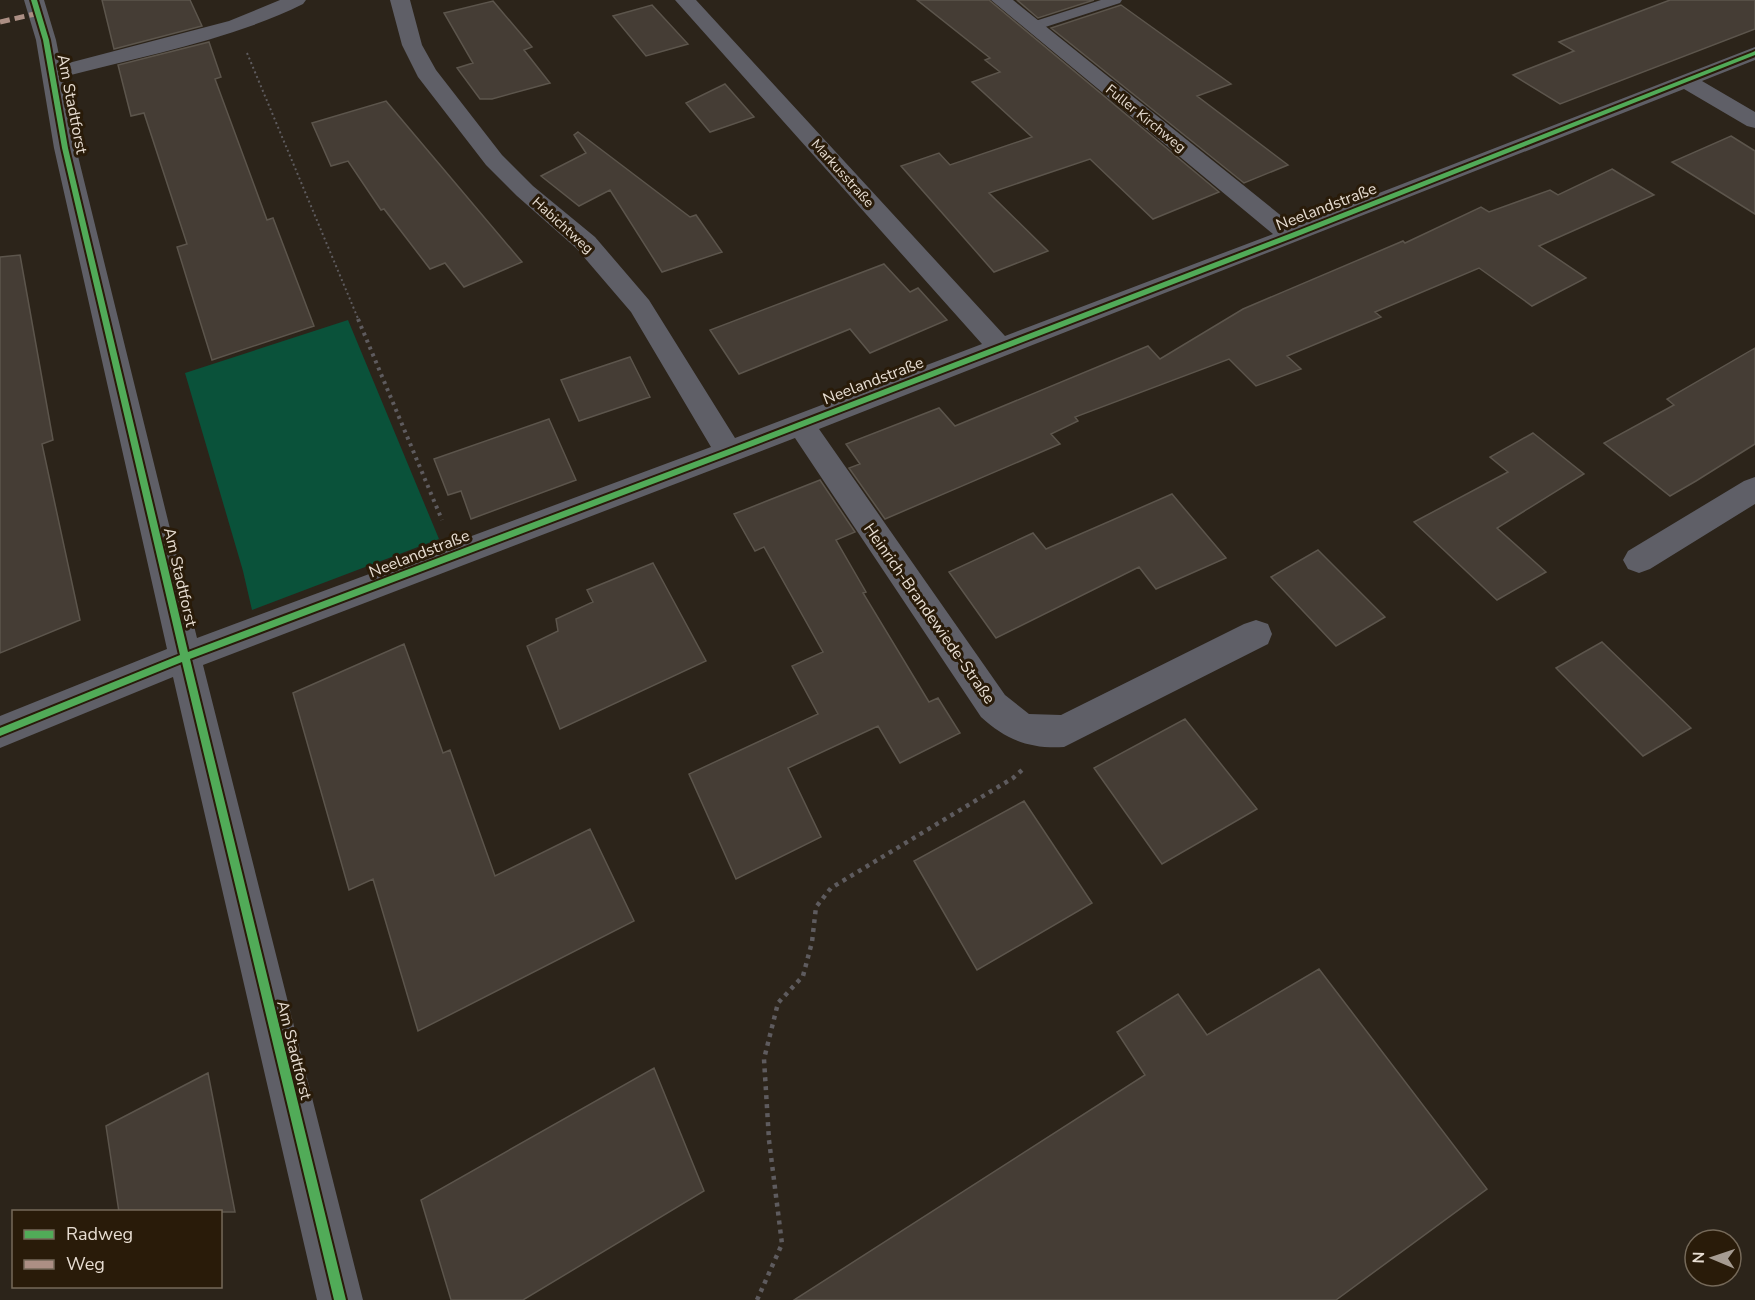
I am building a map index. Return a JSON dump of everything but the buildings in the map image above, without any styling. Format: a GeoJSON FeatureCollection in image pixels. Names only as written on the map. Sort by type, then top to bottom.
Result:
{"type":"FeatureCollection","features":[{"type":"Feature","properties":{"kind":"street","name":"Am Stadtforst"},"geometry":{"type":"LineString","coordinates":[[34,0],[44,31],[65,148],[340,1300]]}},
{"type":"Feature","properties":{"kind":"street"},"geometry":{"type":"LineString","coordinates":[[51,74],[236,25],[268,14],[296,0]]}},
{"type":"Feature","properties":{"kind":"street","name":"Habichtweg"},"geometry":{"type":"LineString","coordinates":[[400,0],[412,45],[426,72],[494,160],[525,191],[586,243],[640,306],[729,452]]}},
{"type":"Feature","properties":{"kind":"street","name":"Markusstraße"},"geometry":{"type":"LineString","coordinates":[[685,0],[1000,347]]}},
{"type":"Feature","properties":{"kind":"street","name":"Fuller Kirchweg"},"geometry":{"type":"LineString","coordinates":[[1001,0],[1291,236]]}},
{"type":"Feature","properties":{"kind":"street","name":"Neelandstraße"},"geometry":{"type":"LineString","coordinates":[[0,732],[185,657],[801,425],[1291,236],[1755,53]]}},
{"type":"Feature","properties":{"kind":"street"},"geometry":{"type":"LineString","coordinates":[[1686,81],[1755,121]]}},
{"type":"Feature","properties":{"kind":"street","name":"Heinrich-Brandewiede-Straße"},"geometry":{"type":"LineString","coordinates":[[801,425],[993,706],[1011,723],[1037,733],[1064,731],[1256,634]]}},
{"type":"Feature","properties":{"kind":"street"},"geometry":{"type":"LineString","coordinates":[[1639,560],[1755,489]]}},
{"type":"Feature","properties":{"kind":"lane"},"geometry":{"type":"LineString","coordinates":[[1034,26],[1115,0]]}},
{"type":"Feature","properties":{"kind":"path"},"geometry":{"type":"LineString","coordinates":[[236,25],[444,523]]}},
{"type":"Feature","properties":{"kind":"path"},"geometry":{"type":"LineString","coordinates":[[756,1300],[782,1244],[769,1140],[764,1059],[778,1003],[803,976],[812,942],[816,908],[831,888],[1013,778],[1031,762],[1037,733]]}},
{"type":"Feature","properties":{"kind":"green space"},"geometry":{"type":"Polygon","coordinates":[[[348,320],[439,539],[252,610],[243,571],[185,373],[348,320]]]}},
{"type":"Feature","properties":{"kind":"marked path"},"geometry":{"type":"LineString","coordinates":[[0,22],[39,13]]}},
{"type":"Feature","properties":{"kind":"cycle path"},"geometry":{"type":"LineString","coordinates":[[34,0],[46,40],[65,148],[340,1300]]}},
{"type":"Feature","properties":{"kind":"cycle path"},"geometry":{"type":"LineString","coordinates":[[0,732],[185,657],[729,452],[1291,236],[1755,53]]}}]}
